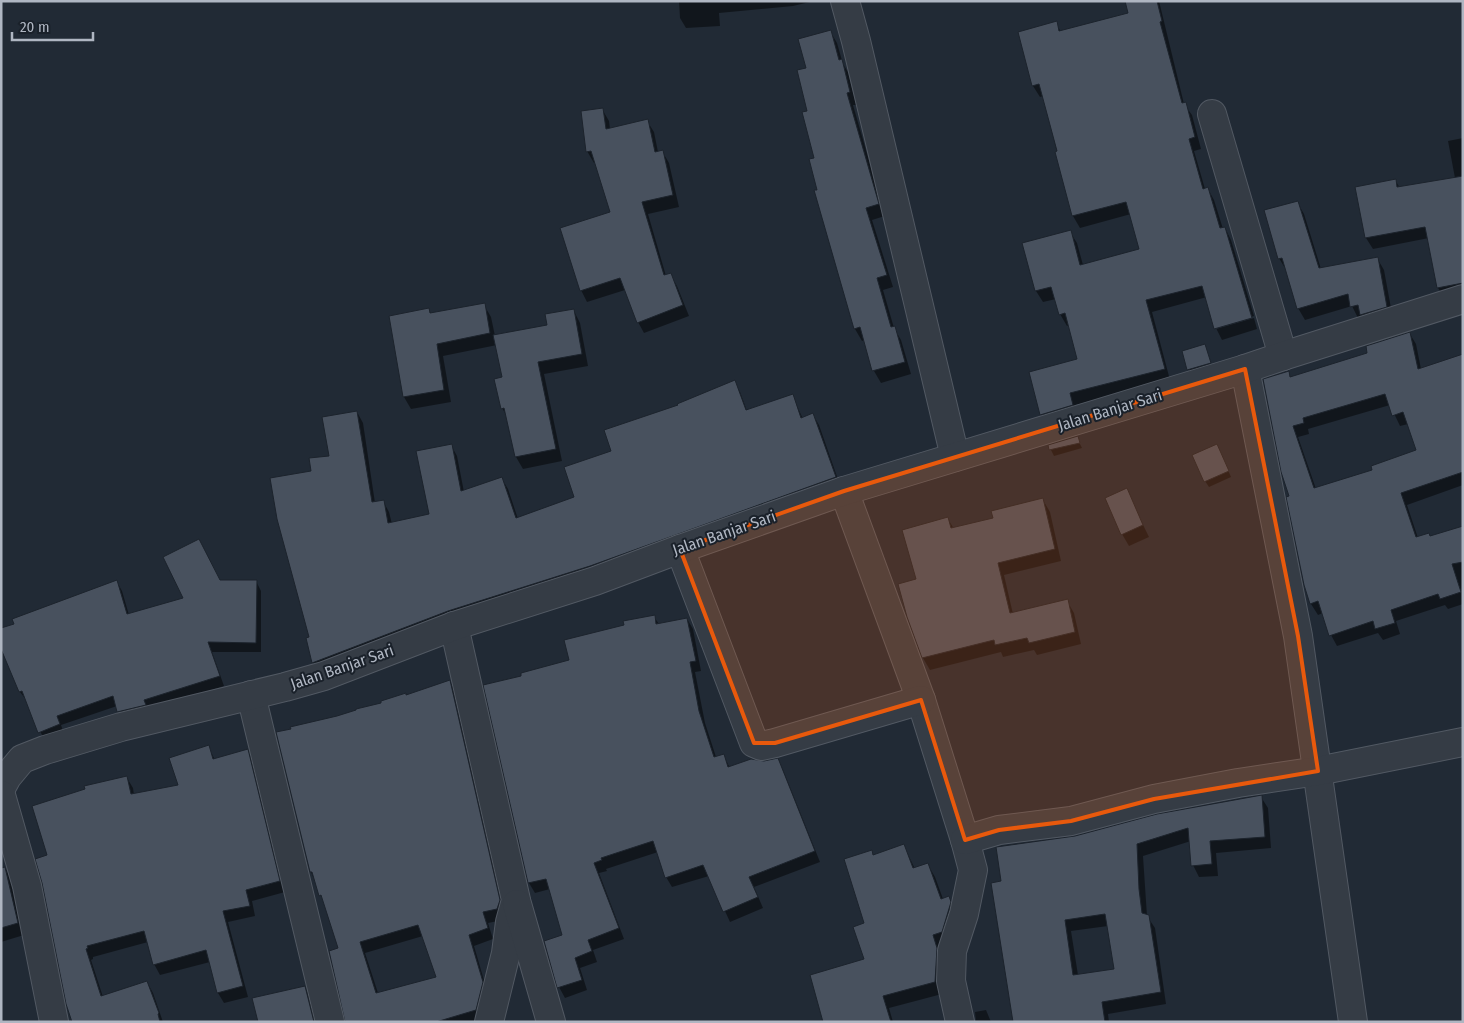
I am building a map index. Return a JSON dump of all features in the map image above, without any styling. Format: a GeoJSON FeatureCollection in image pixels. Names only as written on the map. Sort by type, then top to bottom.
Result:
{"type":"FeatureCollection","features":[{"type":"Feature","properties":{"kind":"street"},"geometry":{"type":"LineString","coordinates":[[845,1],[955,456]]}},
{"type":"Feature","properties":{"kind":"street"},"geometry":{"type":"LineString","coordinates":[[1212,114],[1283,356]]}},
{"type":"Feature","properties":{"kind":"street","name":"Jalan Banjar Sari"},"geometry":{"type":"LineString","coordinates":[[1,788],[22,759],[45,750],[121,727],[324,676],[454,626],[595,581],[844,491],[1245,369],[1463,299]]}},
{"type":"Feature","properties":{"kind":"street"},"geometry":{"type":"LineString","coordinates":[[1245,369],[1298,636],[1353,1022]]}},
{"type":"Feature","properties":{"kind":"street"},"geometry":{"type":"LineString","coordinates":[[844,491],[921,700],[965,840],[972,870],[964,914],[952,951],[951,981],[960,1022]]}},
{"type":"Feature","properties":{"kind":"street"},"geometry":{"type":"LineString","coordinates":[[680,549],[754,743],[761,746],[775,744],[921,700]]}},
{"type":"Feature","properties":{"kind":"street"},"geometry":{"type":"LineString","coordinates":[[454,626],[516,900],[551,1022]]}},
{"type":"Feature","properties":{"kind":"street"},"geometry":{"type":"LineString","coordinates":[[252,695],[330,1022]]}},
{"type":"Feature","properties":{"kind":"street"},"geometry":{"type":"LineString","coordinates":[[965,840],[999,830],[1071,821],[1154,799],[1238,783],[1318,771],[1463,742]]}},
{"type":"Feature","properties":{"kind":"street"},"geometry":{"type":"LineString","coordinates":[[1,795],[27,886],[54,1022]]}},
{"type":"Feature","properties":{"kind":"street"},"geometry":{"type":"LineString","coordinates":[[489,1022],[506,953],[516,900]]}},
{"type":"Feature","properties":{"kind":"highlighted area"},"geometry":{"type":"Polygon","coordinates":[[[1245,369],[1298,636],[1318,771],[1154,799],[1071,821],[999,830],[965,840],[921,700],[775,743],[754,743],[680,549],[844,491],[1245,369]]]}},
{"type":"Feature","properties":{"kind":"building"},"geometry":{"type":"Polygon","coordinates":[[[1125,1],[1157,1],[1162,21],[1160,22],[1182,103],[1186,102],[1195,137],[1189,139],[1203,189],[1208,187],[1220,228],[1225,227],[1252,318],[1214,329],[1202,286],[1146,300],[1165,369],[1070,393],[1073,405],[1040,415],[1029,372],[1077,359],[1065,313],[1059,315],[1051,287],[1035,291],[1022,243],[1071,230],[1080,265],[1139,249],[1126,202],[1072,216],[1039,84],[1032,86],[1018,32],[1057,21],[1059,31],[1128,13],[1125,1]]]}},
{"type":"Feature","properties":{"kind":"building"},"geometry":{"type":"Polygon","coordinates":[[[831,30],[839,60],[842,59],[850,92],[847,93],[879,204],[866,208],[887,275],[877,278],[891,327],[895,326],[905,362],[872,371],[860,327],[854,329],[814,190],[817,190],[809,159],[814,158],[802,112],[807,111],[797,70],[806,68],[798,39],[831,30]]]}},
{"type":"Feature","properties":{"kind":"building"},"geometry":{"type":"Polygon","coordinates":[[[603,108],[606,129],[648,119],[655,152],[663,150],[673,195],[642,202],[664,275],[671,273],[683,305],[637,323],[620,278],[580,291],[560,228],[610,212],[591,151],[586,152],[581,111],[603,108]]]}},
{"type":"Feature","properties":{"kind":"building"},"geometry":{"type":"Polygon","coordinates":[[[1463,176],[1463,283],[1437,288],[1425,227],[1365,238],[1355,187],[1396,179],[1397,187],[1463,176]]]}},
{"type":"Feature","properties":{"kind":"building"},"geometry":{"type":"Polygon","coordinates":[[[1298,201],[1319,268],[1378,257],[1387,307],[1360,315],[1358,305],[1350,307],[1348,294],[1297,309],[1282,258],[1278,259],[1264,210],[1298,201]]]}},
{"type":"Feature","properties":{"kind":"building"},"geometry":{"type":"Polygon","coordinates":[[[485,303],[490,333],[437,344],[444,390],[403,397],[389,316],[429,308],[430,313],[485,303]]]}},
{"type":"Feature","properties":{"kind":"building"},"geometry":{"type":"Polygon","coordinates":[[[574,309],[582,354],[538,362],[556,449],[515,457],[504,408],[501,409],[494,379],[502,377],[493,335],[547,325],[545,314],[574,309]]]}},
{"type":"Feature","properties":{"kind":"building"},"geometry":{"type":"Polygon","coordinates":[[[1410,332],[1418,369],[1463,354],[1463,472],[1401,493],[1416,537],[1429,533],[1430,536],[1463,526],[1463,562],[1452,564],[1461,592],[1440,599],[1438,594],[1391,610],[1395,623],[1375,629],[1373,621],[1329,636],[1318,601],[1310,604],[1304,585],[1286,497],[1289,496],[1281,472],[1263,379],[1289,371],[1290,377],[1367,353],[1366,346],[1410,332]],[[1385,394],[1303,418],[1304,423],[1293,426],[1314,488],[1372,470],[1371,466],[1416,450],[1403,412],[1392,416],[1385,394]]]}},
{"type":"Feature","properties":{"kind":"building"},"geometry":{"type":"Polygon","coordinates":[[[1205,344],[1211,363],[1187,370],[1182,351],[1205,344]]]}},
{"type":"Feature","properties":{"kind":"building"},"geometry":{"type":"Polygon","coordinates":[[[735,380],[746,410],[793,394],[801,418],[813,413],[836,477],[590,566],[448,611],[312,663],[306,638],[309,637],[277,519],[270,478],[311,471],[309,458],[329,456],[322,417],[357,411],[372,502],[384,500],[388,523],[429,514],[416,451],[452,444],[461,491],[502,477],[516,518],[574,497],[564,467],[611,451],[604,430],[678,405],[735,380]]]}},
{"type":"Feature","properties":{"kind":"building"},"geometry":{"type":"Polygon","coordinates":[[[1078,436],[1080,443],[1049,450],[1048,445],[1078,436]]]}},
{"type":"Feature","properties":{"kind":"building"},"geometry":{"type":"Polygon","coordinates":[[[1217,444],[1229,471],[1204,482],[1192,455],[1217,444]]]}},
{"type":"Feature","properties":{"kind":"building"},"geometry":{"type":"Polygon","coordinates":[[[1127,488],[1143,525],[1121,535],[1105,498],[1127,488]]]}},
{"type":"Feature","properties":{"kind":"building"},"geometry":{"type":"Polygon","coordinates":[[[1043,498],[1055,549],[998,563],[1010,613],[1068,599],[1075,632],[1029,643],[1027,638],[995,645],[994,640],[922,658],[907,617],[898,584],[916,579],[902,530],[948,517],[951,528],[993,518],[991,511],[1043,498]]]}},
{"type":"Feature","properties":{"kind":"building"},"geometry":{"type":"Polygon","coordinates":[[[199,539],[220,580],[257,580],[256,643],[208,642],[220,676],[144,700],[146,705],[117,712],[113,696],[57,716],[60,724],[38,733],[22,691],[19,692],[1,649],[1,628],[14,624],[12,619],[117,580],[127,614],[183,598],[163,557],[199,539]]]}},
{"type":"Feature","properties":{"kind":"building"},"geometry":{"type":"Polygon","coordinates":[[[655,615],[656,624],[687,618],[696,661],[690,662],[699,711],[714,757],[724,754],[728,767],[751,759],[764,761],[778,758],[815,851],[749,877],[758,897],[723,912],[703,865],[665,878],[653,841],[601,858],[602,860],[594,863],[619,928],[588,940],[592,951],[575,958],[582,980],[557,988],[544,941],[562,935],[546,879],[528,883],[483,685],[521,676],[521,673],[569,660],[564,640],[624,625],[623,621],[655,615]]]}},
{"type":"Feature","properties":{"kind":"building"},"geometry":{"type":"Polygon","coordinates":[[[450,680],[500,900],[497,909],[483,912],[488,928],[469,935],[483,982],[476,1010],[436,1022],[345,1022],[329,951],[338,948],[321,895],[319,896],[312,872],[310,872],[276,732],[381,703],[381,701],[406,693],[406,695],[450,680]],[[418,925],[360,942],[376,993],[436,977],[418,925]]]}},
{"type":"Feature","properties":{"kind":"building"},"geometry":{"type":"Polygon","coordinates":[[[209,745],[213,759],[248,749],[280,881],[246,890],[250,906],[223,911],[243,986],[217,993],[206,950],[153,965],[144,931],[87,946],[88,948],[86,949],[101,996],[147,981],[159,1013],[160,1022],[72,1022],[66,1004],[42,883],[35,859],[47,855],[32,806],[85,789],[84,786],[127,776],[131,794],[178,785],[169,758],[209,745]]]}},
{"type":"Feature","properties":{"kind":"building"},"geometry":{"type":"Polygon","coordinates":[[[1262,795],[1265,837],[1210,841],[1212,864],[1191,866],[1188,828],[1137,844],[1142,913],[1149,915],[1161,992],[1102,1002],[1105,1022],[1013,1022],[991,883],[1001,881],[996,847],[1075,836],[1157,814],[1262,795]],[[1105,914],[1065,920],[1073,975],[1114,969],[1105,914]]]}},
{"type":"Feature","properties":{"kind":"building"},"geometry":{"type":"Polygon","coordinates":[[[904,844],[913,868],[928,863],[941,899],[949,896],[951,902],[942,932],[933,935],[937,948],[935,982],[883,996],[891,1022],[823,1022],[810,975],[864,959],[853,927],[864,923],[844,859],[872,850],[873,855],[904,844]]]}},
{"type":"Feature","properties":{"kind":"building"},"geometry":{"type":"Polygon","coordinates":[[[5,867],[18,923],[1,928],[1,868],[5,867]]]}},
{"type":"Feature","properties":{"kind":"building"},"geometry":{"type":"Polygon","coordinates":[[[305,986],[314,1022],[258,1022],[252,998],[305,986]]]}}]}
